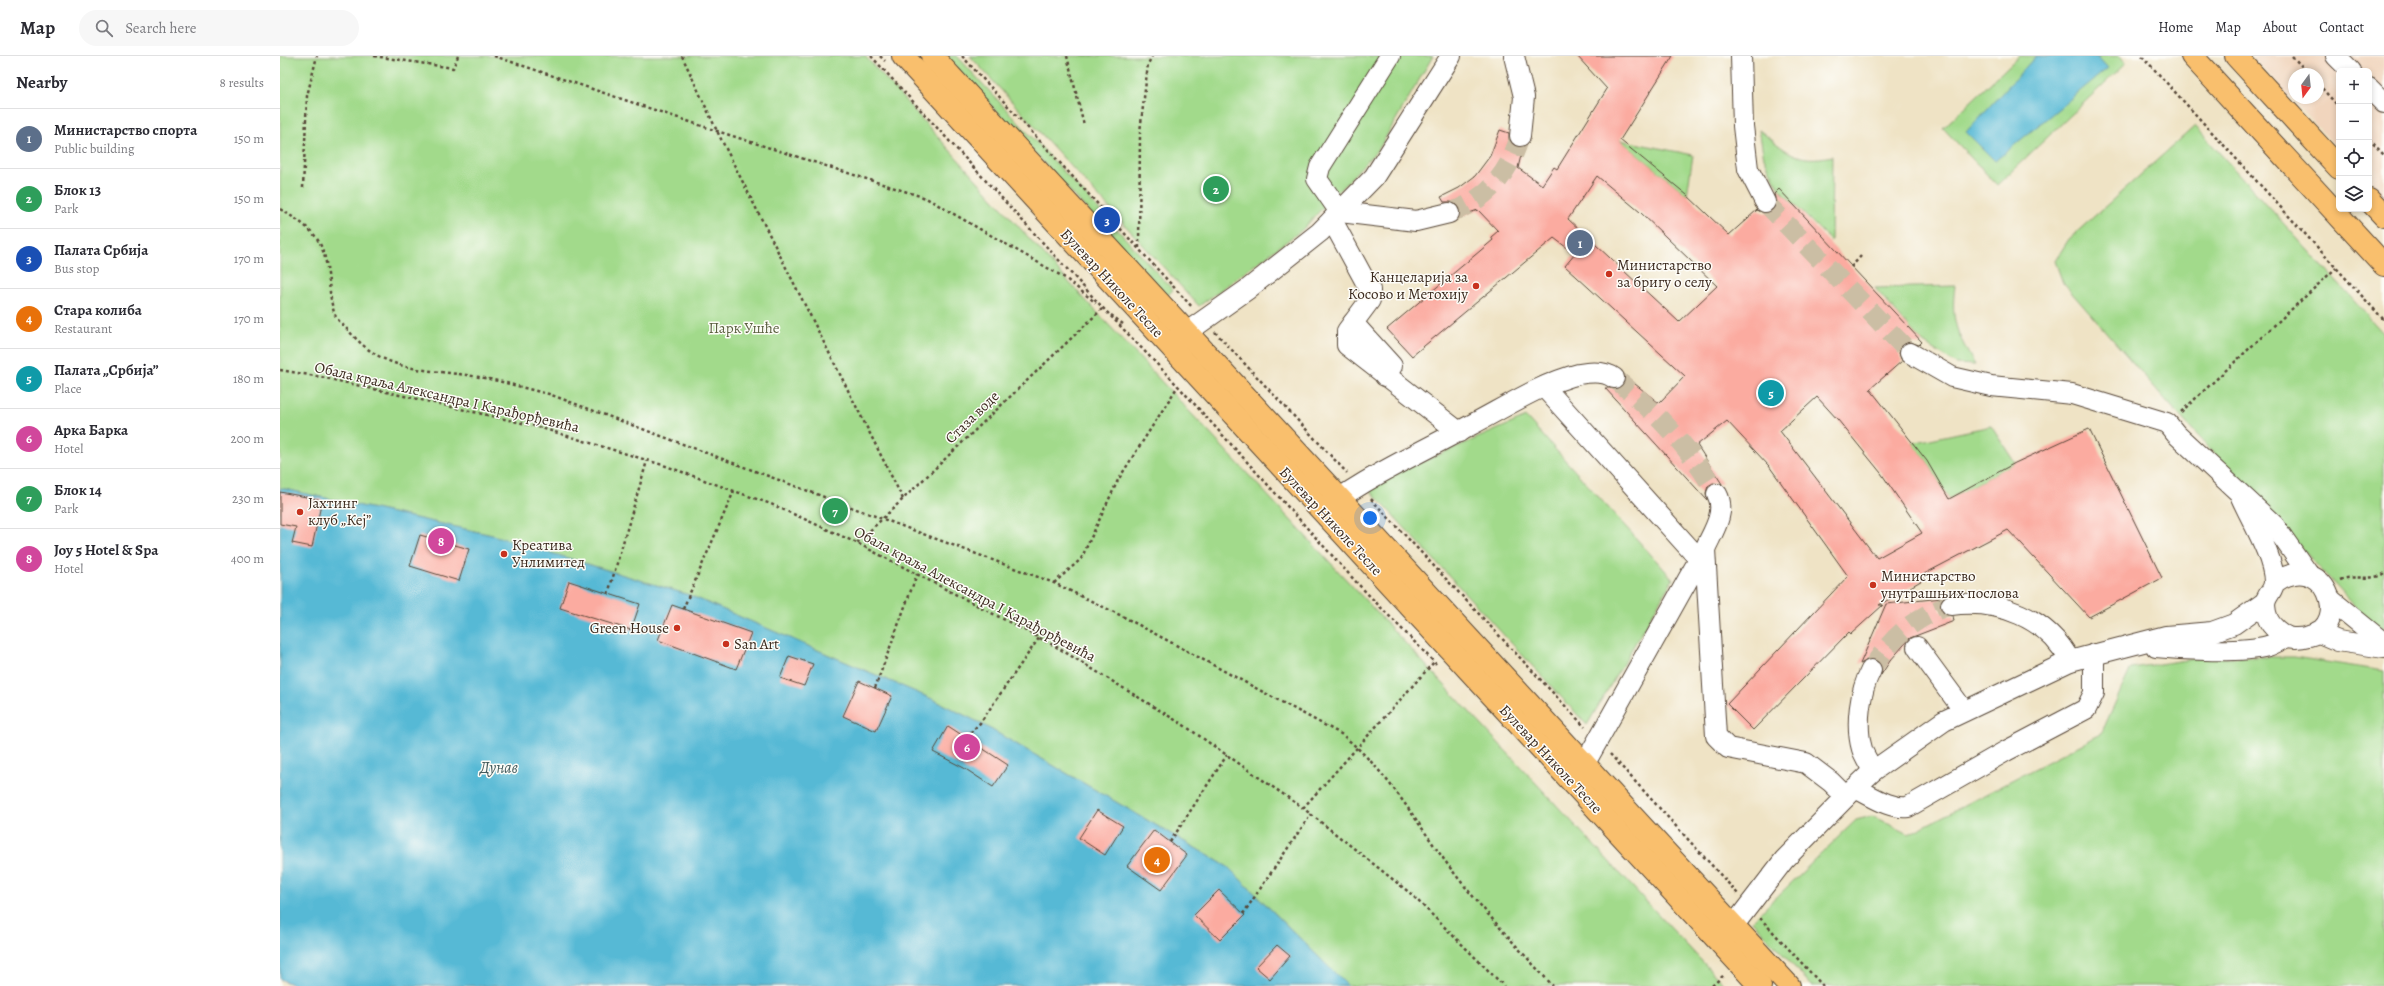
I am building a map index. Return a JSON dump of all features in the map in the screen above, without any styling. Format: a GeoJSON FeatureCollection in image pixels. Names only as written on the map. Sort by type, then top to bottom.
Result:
{"type":"FeatureCollection","features":[{"type":"Feature","properties":{"kind":"main road","name":"Булевар Николе Тесле"},"geometry":{"type":"LineString","coordinates":[[903,56],[1169,345],[1330,504],[1726,934],[1789,986]]}},
{"type":"Feature","properties":{"kind":"main road","name":"Булевар Николе Тесле"},"geometry":{"type":"LineString","coordinates":[[932,56],[1186,332],[1330,504]]}},
{"type":"Feature","properties":{"kind":"main road"},"geometry":{"type":"LineString","coordinates":[[2192,56],[2384,265]]}},
{"type":"Feature","properties":{"kind":"main road"},"geometry":{"type":"LineString","coordinates":[[2236,56],[2336,165]]}},
{"type":"Feature","properties":{"kind":"main road"},"geometry":{"type":"LineString","coordinates":[[2372,203],[2384,216]]}},
{"type":"Feature","properties":{"kind":"main road","name":"Булевар Николе Тесле"},"geometry":{"type":"LineString","coordinates":[[1726,934],[1760,986]]}},
{"type":"Feature","properties":{"kind":"lane"},"geometry":{"type":"LineString","coordinates":[[1390,56],[1320,167],[1317,179],[1336,216],[1370,290],[1370,300],[1353,323],[1392,366],[1385,376],[1459,432]]}},
{"type":"Feature","properties":{"kind":"lane"},"geometry":{"type":"LineString","coordinates":[[1169,345],[1248,289],[1320,232],[1336,216],[1374,177],[1451,56]]}},
{"type":"Feature","properties":{"kind":"lane"},"geometry":{"type":"LineString","coordinates":[[1514,56],[1524,97],[1520,136]]}},
{"type":"Feature","properties":{"kind":"lane"},"geometry":{"type":"LineString","coordinates":[[1741,56],[1743,126],[1748,169],[1765,202]]}},
{"type":"Feature","properties":{"kind":"lane"},"geometry":{"type":"LineString","coordinates":[[2336,56],[2348,68]]}},
{"type":"Feature","properties":{"kind":"lane"},"geometry":{"type":"LineString","coordinates":[[2372,91],[2384,103]]}},
{"type":"Feature","properties":{"kind":"lane"},"geometry":{"type":"LineString","coordinates":[[1336,216],[1416,221],[1449,213]]}},
{"type":"Feature","properties":{"kind":"lane"},"geometry":{"type":"LineString","coordinates":[[1910,353],[1952,377],[1991,386],[2072,394],[2168,423],[2176,434],[2274,525],[2309,575]]}},
{"type":"Feature","properties":{"kind":"lane"},"geometry":{"type":"LineString","coordinates":[[1330,504],[1358,485],[1544,387],[1578,374],[1593,372],[1610,375],[1614,378]]}},
{"type":"Feature","properties":{"kind":"lane"},"geometry":{"type":"LineString","coordinates":[[1544,387],[1702,554],[1716,736],[1728,748],[1806,762],[1831,782],[1850,792],[1898,808],[1908,807],[2006,751],[2086,709],[2094,694],[2094,654]]}},
{"type":"Feature","properties":{"kind":"lane"},"geometry":{"type":"LineString","coordinates":[[2238,492],[2269,559],[2274,583]]}},
{"type":"Feature","properties":{"kind":"lane"},"geometry":{"type":"LineString","coordinates":[[1576,771],[1598,740],[1702,554],[1719,518],[1719,498],[1717,494]]}},
{"type":"Feature","properties":{"kind":"lane"},"geometry":{"type":"LineString","coordinates":[[1726,934],[1784,860],[1850,792],[1873,771],[1944,721],[2070,661],[2166,636],[2212,632],[2234,624],[2265,602],[2274,583],[2291,574],[2309,575],[2318,579],[2328,593],[2384,643]]}},
{"type":"Feature","properties":{"kind":"lane"},"geometry":{"type":"LineString","coordinates":[[2265,602],[2268,620],[2276,630],[2287,637],[2300,639],[2317,632],[2327,622],[2331,610],[2328,593]]}},
{"type":"Feature","properties":{"kind":"lane"},"geometry":{"type":"LineString","coordinates":[[1951,605],[1969,603],[1992,605],[2026,616],[2057,640],[2070,661]]}},
{"type":"Feature","properties":{"kind":"lane"},"geometry":{"type":"LineString","coordinates":[[2317,632],[2338,641],[2384,648]]}},
{"type":"Feature","properties":{"kind":"lane"},"geometry":{"type":"LineString","coordinates":[[2132,644],[2211,649],[2248,648],[2268,646],[2287,637]]}},
{"type":"Feature","properties":{"kind":"lane"},"geometry":{"type":"LineString","coordinates":[[1917,647],[1964,711]]}},
{"type":"Feature","properties":{"kind":"lane"},"geometry":{"type":"LineString","coordinates":[[1871,670],[1861,698],[1860,722],[1862,748],[1873,771]]}},
{"type":"Feature","properties":{"kind":"path"},"geometry":{"type":"LineString","coordinates":[[303,188],[307,96],[317,56]]}},
{"type":"Feature","properties":{"kind":"path"},"geometry":{"type":"LineString","coordinates":[[374,56],[454,68],[458,56]]}},
{"type":"Feature","properties":{"kind":"path"},"geometry":{"type":"LineString","coordinates":[[494,56],[717,131],[926,198],[1065,278],[1132,331]]}},
{"type":"Feature","properties":{"kind":"path"},"geometry":{"type":"LineString","coordinates":[[682,56],[717,131],[903,499]]}},
{"type":"Feature","properties":{"kind":"path"},"geometry":{"type":"LineString","coordinates":[[871,56],[1103,308],[1178,386],[1358,584],[1439,668]]}},
{"type":"Feature","properties":{"kind":"path"},"geometry":{"type":"LineString","coordinates":[[962,56],[1204,320],[1598,740],[1823,986]]}},
{"type":"Feature","properties":{"kind":"path"},"geometry":{"type":"LineString","coordinates":[[1067,56],[1084,125]]}},
{"type":"Feature","properties":{"kind":"path"},"geometry":{"type":"LineString","coordinates":[[1139,248],[1140,132],[1148,64],[1152,56]]}},
{"type":"Feature","properties":{"kind":"path"},"geometry":{"type":"LineString","coordinates":[[2142,56],[2384,320]]}},
{"type":"Feature","properties":{"kind":"path"},"geometry":{"type":"LineString","coordinates":[[2292,56],[2303,68]]}},
{"type":"Feature","properties":{"kind":"path"},"geometry":{"type":"LineString","coordinates":[[2324,91],[2336,104]]}},
{"type":"Feature","properties":{"kind":"path"},"geometry":{"type":"LineString","coordinates":[[2370,140],[2384,155]]}},
{"type":"Feature","properties":{"kind":"path"},"geometry":{"type":"LineString","coordinates":[[280,209],[298,220],[319,239],[326,256],[331,300],[336,316],[354,337],[380,359],[401,366],[480,377],[549,394],[1054,583],[1122,616],[1341,734],[1358,747],[1410,809],[1449,865],[1511,940],[1553,986]]}},
{"type":"Feature","properties":{"kind":"path"},"geometry":{"type":"LineString","coordinates":[[1851,267],[1861,256]]}},
{"type":"Feature","properties":{"kind":"path"},"geometry":{"type":"LineString","coordinates":[[2168,423],[2336,268]]}},
{"type":"Feature","properties":{"kind":"path","name":"Стаза воде"},"geometry":{"type":"LineString","coordinates":[[857,543],[1103,308]]}},
{"type":"Feature","properties":{"kind":"path","name":"Обала краља Александра I Карађорђевића"},"geometry":{"type":"LineString","coordinates":[[280,370],[321,377],[535,426],[647,461],[771,504],[857,543],[1039,638],[1185,726],[1303,808],[1410,892],[1504,986]]}},
{"type":"Feature","properties":{"kind":"path"},"geometry":{"type":"LineString","coordinates":[[1054,583],[1081,559],[1118,480],[1178,386]]}},
{"type":"Feature","properties":{"kind":"path"},"geometry":{"type":"LineString","coordinates":[[608,594],[647,461]]}},
{"type":"Feature","properties":{"kind":"path"},"geometry":{"type":"LineString","coordinates":[[683,609],[734,491]]}},
{"type":"Feature","properties":{"kind":"path"},"geometry":{"type":"LineString","coordinates":[[2328,593],[2346,577],[2378,576],[2384,573]]}},
{"type":"Feature","properties":{"kind":"path"},"geometry":{"type":"LineString","coordinates":[[874,688],[917,574]]}},
{"type":"Feature","properties":{"kind":"path"},"geometry":{"type":"LineString","coordinates":[[966,737],[980,723],[1039,638]]}},
{"type":"Feature","properties":{"kind":"path"},"geometry":{"type":"LineString","coordinates":[[1303,808],[1434,662]]}},
{"type":"Feature","properties":{"kind":"path"},"geometry":{"type":"LineString","coordinates":[[1170,842],[1227,755]]}},
{"type":"Feature","properties":{"kind":"path"},"geometry":{"type":"LineString","coordinates":[[1243,914],[1311,814]]}},
{"type":"Feature","properties":{"kind":"path"},"geometry":{"type":"LineString","coordinates":[[1720,968],[1730,978]]}},
{"type":"Feature","properties":{"kind":"path"},"geometry":{"type":"LineString","coordinates":[[1712,986],[1729,971]]}},
{"type":"Feature","properties":{"kind":"shaded area"},"geometry":{"type":"Polygon","coordinates":[[[2252,56],[2384,56],[2384,199],[2372,186],[2372,68],[2336,68],[2336,147],[2296,104],[2324,104],[2324,68],[2288,68],[2288,95],[2252,56]]]}},
{"type":"Feature","properties":{"kind":"green space","name":"Парк Ушће"},"geometry":{"type":"Polygon","coordinates":[[[280,56],[865,56],[1065,278],[1725,986],[1348,986],[1228,867],[980,723],[932,699],[689,595],[492,535],[280,488],[280,56]]]}},
{"type":"Feature","properties":{"kind":"green space"},"geometry":{"type":"Polygon","coordinates":[[[945,56],[957,56],[1173,290],[1167,296],[945,56]]]}},
{"type":"Feature","properties":{"kind":"green space"},"geometry":{"type":"Polygon","coordinates":[[[970,56],[1433,56],[1380,147],[1302,230],[1199,306],[970,56]]]}},
{"type":"Feature","properties":{"kind":"green space"},"geometry":{"type":"Polygon","coordinates":[[[2019,56],[2120,56],[2126,63],[1997,185],[1943,128],[2019,56]]]}},
{"type":"Feature","properties":{"kind":"green space"},"geometry":{"type":"Polygon","coordinates":[[[2195,126],[2384,334],[2384,629],[2372,625],[2178,414],[2063,283],[2055,261],[2069,239],[2195,126]]]}},
{"type":"Feature","properties":{"kind":"green space"},"geometry":{"type":"Polygon","coordinates":[[[1759,130],[1785,150],[1800,157],[1820,158],[1832,156],[1831,241],[1779,189],[1764,158],[1759,130]]]}},
{"type":"Feature","properties":{"kind":"green space"},"geometry":{"type":"Polygon","coordinates":[[[1620,140],[1693,155],[1687,195],[1620,140]]]}},
{"type":"Feature","properties":{"kind":"green space"},"geometry":{"type":"Polygon","coordinates":[[[1955,286],[1954,309],[1957,328],[1975,365],[1956,364],[1922,342],[1875,288],[1955,286]]]}},
{"type":"Feature","properties":{"kind":"green space"},"geometry":{"type":"Polygon","coordinates":[[[1526,417],[1673,579],[1587,725],[1366,486],[1526,417]]]}},
{"type":"Feature","properties":{"kind":"green space"},"geometry":{"type":"Polygon","coordinates":[[[1991,426],[2015,463],[1949,499],[1927,461],[1912,443],[1991,426]]]}},
{"type":"Feature","properties":{"kind":"green space"},"geometry":{"type":"Polygon","coordinates":[[[2208,657],[2294,657],[2384,671],[2384,986],[1812,986],[1752,921],[1856,820],[1872,816],[1909,834],[2101,734],[2131,668],[2208,657]]]}},
{"type":"Feature","properties":{"kind":"water"},"geometry":{"type":"Polygon","coordinates":[[[2036,56],[2097,56],[2108,68],[1995,161],[1966,132],[2036,56]]]}},
{"type":"Feature","properties":{"kind":"water","name":"Дунав"},"geometry":{"type":"Polygon","coordinates":[[[280,488],[492,535],[689,595],[932,699],[980,723],[1228,867],[1348,986],[295,986],[280,979],[280,488]]]}},
{"type":"Feature","properties":{"kind":"building"},"geometry":{"type":"Polygon","coordinates":[[[1577,56],[1673,56],[1620,140],[1687,195],[1729,235],[1757,210],[1765,213],[1774,209],[1776,202],[1774,194],[1779,189],[1922,342],[1919,345],[1910,342],[1904,343],[1899,353],[1902,361],[1870,389],[1927,461],[1949,499],[2015,463],[2089,429],[2162,578],[2089,617],[2008,530],[1924,574],[1926,578],[1879,605],[1883,605],[1851,634],[1849,632],[1753,730],[1727,704],[1848,576],[1769,466],[1727,421],[1697,445],[1722,484],[1713,483],[1708,486],[1706,493],[1707,500],[1605,388],[1620,388],[1624,384],[1625,376],[1659,403],[1685,376],[1565,266],[1575,254],[1554,238],[1412,356],[1387,329],[1493,240],[1491,237],[1498,231],[1478,210],[1460,216],[1457,205],[1452,202],[1444,202],[1441,197],[1459,188],[1475,176],[1490,156],[1500,130],[1509,133],[1509,140],[1513,145],[1523,147],[1518,168],[1542,185],[1554,167],[1557,169],[1607,89],[1577,56]],[[1597,176],[1568,219],[1679,322],[1717,286],[1640,212],[1597,176]],[[1817,397],[1780,431],[1877,558],[1922,533],[1881,473],[1838,420],[1817,397]]]}},
{"type":"Feature","properties":{"kind":"building","name":"Јахтинг клуб „Кеј”"},"geometry":{"type":"Polygon","coordinates":[[[280,492],[322,500],[312,547],[292,543],[296,527],[280,524],[280,492]]]}},
{"type":"Feature","properties":{"kind":"building"},"geometry":{"type":"Polygon","coordinates":[[[420,535],[469,549],[459,581],[410,566],[420,535]]]}},
{"type":"Feature","properties":{"kind":"building"},"geometry":{"type":"Polygon","coordinates":[[[569,581],[640,604],[631,630],[560,608],[569,581]]]}},
{"type":"Feature","properties":{"kind":"building"},"geometry":{"type":"Polygon","coordinates":[[[1942,598],[1940,605],[1941,611],[1946,615],[1953,616],[1954,621],[1910,638],[1890,661],[1881,675],[1882,668],[1876,660],[1870,659],[1860,664],[1886,604],[1942,598]]]}},
{"type":"Feature","properties":{"kind":"building"},"geometry":{"type":"Polygon","coordinates":[[[672,605],[751,633],[736,669],[658,640],[672,605]]]}},
{"type":"Feature","properties":{"kind":"building"},"geometry":{"type":"Polygon","coordinates":[[[789,656],[813,664],[804,686],[780,678],[789,656]]]}},
{"type":"Feature","properties":{"kind":"building"},"geometry":{"type":"Polygon","coordinates":[[[859,681],[892,696],[876,731],[843,716],[859,681]]]}},
{"type":"Feature","properties":{"kind":"building"},"geometry":{"type":"Polygon","coordinates":[[[948,726],[1008,765],[993,787],[964,768],[933,752],[948,726]]]}},
{"type":"Feature","properties":{"kind":"building"},"geometry":{"type":"Polygon","coordinates":[[[1097,810],[1123,826],[1105,855],[1079,838],[1097,810]]]}},
{"type":"Feature","properties":{"kind":"building"},"geometry":{"type":"Polygon","coordinates":[[[1154,830],[1187,855],[1161,890],[1127,866],[1154,830]]]}},
{"type":"Feature","properties":{"kind":"building"},"geometry":{"type":"Polygon","coordinates":[[[1219,890],[1245,915],[1220,940],[1194,915],[1219,890]]]}},
{"type":"Feature","properties":{"kind":"building"},"geometry":{"type":"Polygon","coordinates":[[[1277,945],[1290,956],[1270,979],[1256,967],[1277,945]]]}},
{"type":"Feature","properties":{"kind":"tunnel"},"geometry":{"type":"LineString","coordinates":[[1449,213],[1463,208],[1475,201],[1495,184],[1510,162],[1520,136]]}},
{"type":"Feature","properties":{"kind":"tunnel"},"geometry":{"type":"LineString","coordinates":[[1765,202],[1910,353]]}},
{"type":"Feature","properties":{"kind":"tunnel"},"geometry":{"type":"LineString","coordinates":[[1614,378],[1644,403],[1671,431],[1696,461],[1717,494]]}},
{"type":"Feature","properties":{"kind":"tunnel"},"geometry":{"type":"LineString","coordinates":[[1871,670],[1886,648],[1905,630],[1926,615],[1951,605]]}},
{"type":"Feature","properties":{"kind":"place","name":"Блок 13"},"geometry":{"type":"Point","coordinates":[1216,189]}},
{"type":"Feature","properties":{"kind":"place","name":"Палата Србија"},"geometry":{"type":"Point","coordinates":[1107,220]}},
{"type":"Feature","properties":{"kind":"place","name":"Министарство спорта"},"geometry":{"type":"Point","coordinates":[1580,243]}},
{"type":"Feature","properties":{"kind":"place","name":"Министарство за бригу о селу"},"geometry":{"type":"Point","coordinates":[1609,274]}},
{"type":"Feature","properties":{"kind":"place","name":"Канцеларија за Косово и Метохију"},"geometry":{"type":"Point","coordinates":[1476,286]}},
{"type":"Feature","properties":{"kind":"place","name":"Палата „Србија”"},"geometry":{"type":"Point","coordinates":[1771,393]}},
{"type":"Feature","properties":{"kind":"place","name":"Блок 14"},"geometry":{"type":"Point","coordinates":[835,511]}},
{"type":"Feature","properties":{"kind":"place","name":"Јахтинг клуб „Кеј”"},"geometry":{"type":"Point","coordinates":[300,512]}},
{"type":"Feature","properties":{"kind":"place","name":"Joy 5 Hotel & Spa"},"geometry":{"type":"Point","coordinates":[441,541]}},
{"type":"Feature","properties":{"kind":"place","name":"Креатива Унлимитед"},"geometry":{"type":"Point","coordinates":[504,554]}},
{"type":"Feature","properties":{"kind":"place","name":"Министарство унутрашњих послова"},"geometry":{"type":"Point","coordinates":[1873,585]}},
{"type":"Feature","properties":{"kind":"place","name":"Green House"},"geometry":{"type":"Point","coordinates":[677,628]}},
{"type":"Feature","properties":{"kind":"place","name":"San Art"},"geometry":{"type":"Point","coordinates":[726,644]}},
{"type":"Feature","properties":{"kind":"place","name":"Арка Барка"},"geometry":{"type":"Point","coordinates":[967,747]}},
{"type":"Feature","properties":{"kind":"place","name":"Стара колиба"},"geometry":{"type":"Point","coordinates":[1157,860]}}]}
